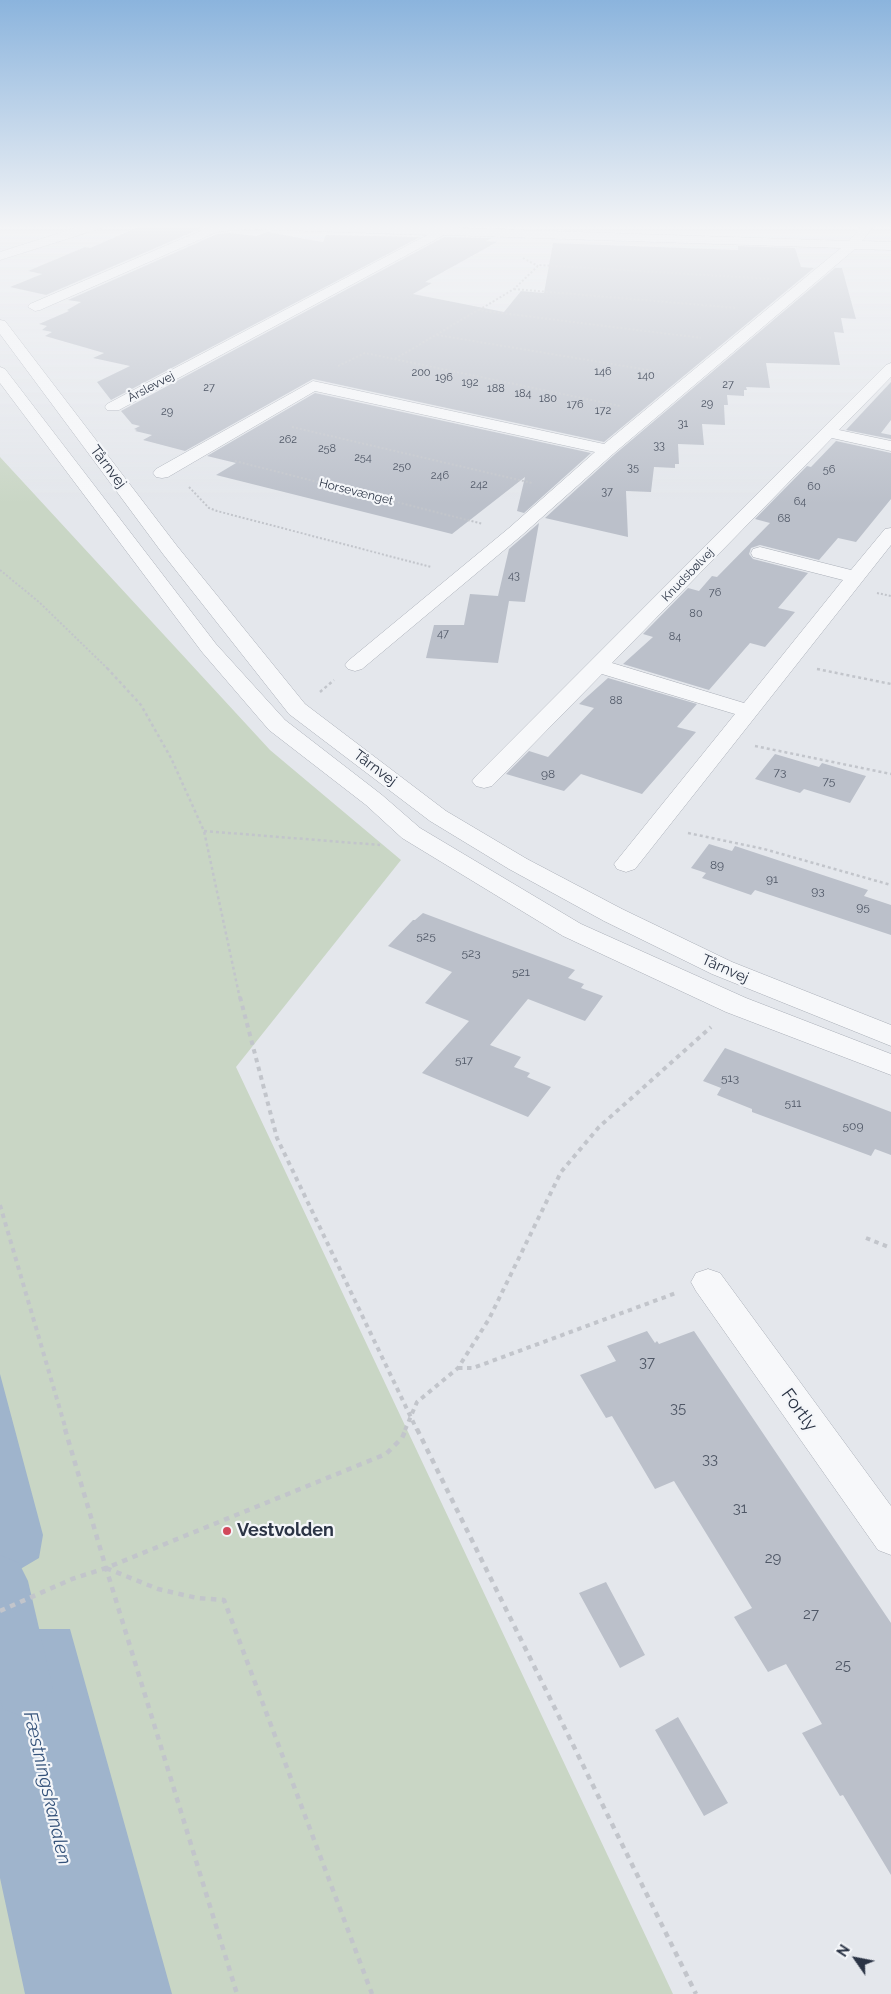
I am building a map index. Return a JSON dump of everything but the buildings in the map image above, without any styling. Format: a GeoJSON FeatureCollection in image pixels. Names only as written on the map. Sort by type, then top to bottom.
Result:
{"type":"FeatureCollection","features":[{"type":"Feature","properties":{"kind":"street","name":"Årslevvej"},"geometry":{"type":"LineString","coordinates":[[113,407],[280,318]]}},
{"type":"Feature","properties":{"kind":"street"},"geometry":{"type":"LineString","coordinates":[[354,665],[515,532],[607,450],[765,318]]}},
{"type":"Feature","properties":{"kind":"street","name":"Tårnvej"},"geometry":{"type":"LineString","coordinates":[[0,324],[170,550],[297,709],[438,816],[518,864],[613,915],[722,968],[891,1036]]}},
{"type":"Feature","properties":{"kind":"street","name":"Knudsbølvej"},"geometry":{"type":"LineString","coordinates":[[484,781],[891,368]]}},
{"type":"Feature","properties":{"kind":"street","name":"Tårnvej"},"geometry":{"type":"LineString","coordinates":[[0,372],[90,493],[210,648],[277,725],[374,800],[411,833],[572,930],[736,1005],[891,1065]]}},
{"type":"Feature","properties":{"kind":"street"},"geometry":{"type":"LineString","coordinates":[[166,470],[313,386],[607,450]]}},
{"type":"Feature","properties":{"kind":"street"},"geometry":{"type":"LineString","coordinates":[[828,432],[891,446]]}},
{"type":"Feature","properties":{"kind":"street"},"geometry":{"type":"LineString","coordinates":[[626,864],[891,533]]}},
{"type":"Feature","properties":{"kind":"street"},"geometry":{"type":"LineString","coordinates":[[760,553],[855,577]]}},
{"type":"Feature","properties":{"kind":"street"},"geometry":{"type":"LineString","coordinates":[[599,666],[748,711]]}},
{"type":"Feature","properties":{"kind":"street","name":"Fortly"},"geometry":{"type":"LineString","coordinates":[[708,1282],[891,1537]]}},
{"type":"Feature","properties":{"kind":"path"},"geometry":{"type":"LineString","coordinates":[[395,359],[464,318]]}},
{"type":"Feature","properties":{"kind":"path"},"geometry":{"type":"LineString","coordinates":[[543,318],[736,342]]}},
{"type":"Feature","properties":{"kind":"path"},"geometry":{"type":"LineString","coordinates":[[436,335],[695,378]]}},
{"type":"Feature","properties":{"kind":"path"},"geometry":{"type":"LineString","coordinates":[[313,386],[310,384],[358,355],[365,353],[653,413]]}},
{"type":"Feature","properties":{"kind":"path"},"geometry":{"type":"LineString","coordinates":[[255,418],[562,490]]}},
{"type":"Feature","properties":{"kind":"path","name":"Horsevænget"},"geometry":{"type":"LineString","coordinates":[[197,452],[515,532]]}},
{"type":"Feature","properties":{"kind":"path"},"geometry":{"type":"LineString","coordinates":[[166,470],[209,508],[217,511],[463,575]]}},
{"type":"Feature","properties":{"kind":"path"},"geometry":{"type":"LineString","coordinates":[[0,570],[39,602],[97,658],[141,705],[171,758],[204,831],[236,982],[277,1138],[411,1417],[696,1994]]}},
{"type":"Feature","properties":{"kind":"path"},"geometry":{"type":"LineString","coordinates":[[788,662],[835,674],[891,684]]}},
{"type":"Feature","properties":{"kind":"path"},"geometry":{"type":"LineString","coordinates":[[297,709],[354,665]]}},
{"type":"Feature","properties":{"kind":"path"},"geometry":{"type":"LineString","coordinates":[[726,738],[787,754],[891,774]]}},
{"type":"Feature","properties":{"kind":"path"},"geometry":{"type":"LineString","coordinates":[[655,826],[764,850],[891,885]]}},
{"type":"Feature","properties":{"kind":"path"},"geometry":{"type":"LineString","coordinates":[[204,831],[388,845],[411,833]]}},
{"type":"Feature","properties":{"kind":"path"},"geometry":{"type":"LineString","coordinates":[[0,1611],[72,1579],[106,1568],[386,1454],[402,1438],[417,1402],[458,1368],[489,1319],[561,1172],[599,1127],[736,1005]]}},
{"type":"Feature","properties":{"kind":"path"},"geometry":{"type":"LineString","coordinates":[[0,1204],[106,1568],[237,1994]]}},
{"type":"Feature","properties":{"kind":"path"},"geometry":{"type":"LineString","coordinates":[[866,1238],[891,1248]]}},
{"type":"Feature","properties":{"kind":"path"},"geometry":{"type":"LineString","coordinates":[[458,1368],[473,1368],[708,1282]]}},
{"type":"Feature","properties":{"kind":"path"},"geometry":{"type":"LineString","coordinates":[[106,1568],[158,1589],[197,1598],[224,1600],[372,1994]]}},
{"type":"Feature","properties":{"kind":"green space","name":"Vestvolden"},"geometry":{"type":"Polygon","coordinates":[[[0,457],[270,750],[401,860],[236,1067],[673,1994],[0,1994],[0,457]]]}},
{"type":"Feature","properties":{"kind":"water"},"geometry":{"type":"Polygon","coordinates":[[[0,1374],[43,1535],[39,1558],[0,1581],[0,1374]]]}},
{"type":"Feature","properties":{"kind":"water"},"geometry":{"type":"Polygon","coordinates":[[[28,1629],[70,1629],[172,1994],[25,1994],[0,1878],[0,1642],[28,1629]]]}},
{"type":"Feature","properties":{"kind":"waterway","name":"Fæstningskanalen"},"geometry":{"type":"LineString","coordinates":[[0,1581],[24,1688]]}},
{"type":"Feature","properties":{"kind":"place","name":"Vestvolden"},"geometry":{"type":"Point","coordinates":[227,1531]}}]}
